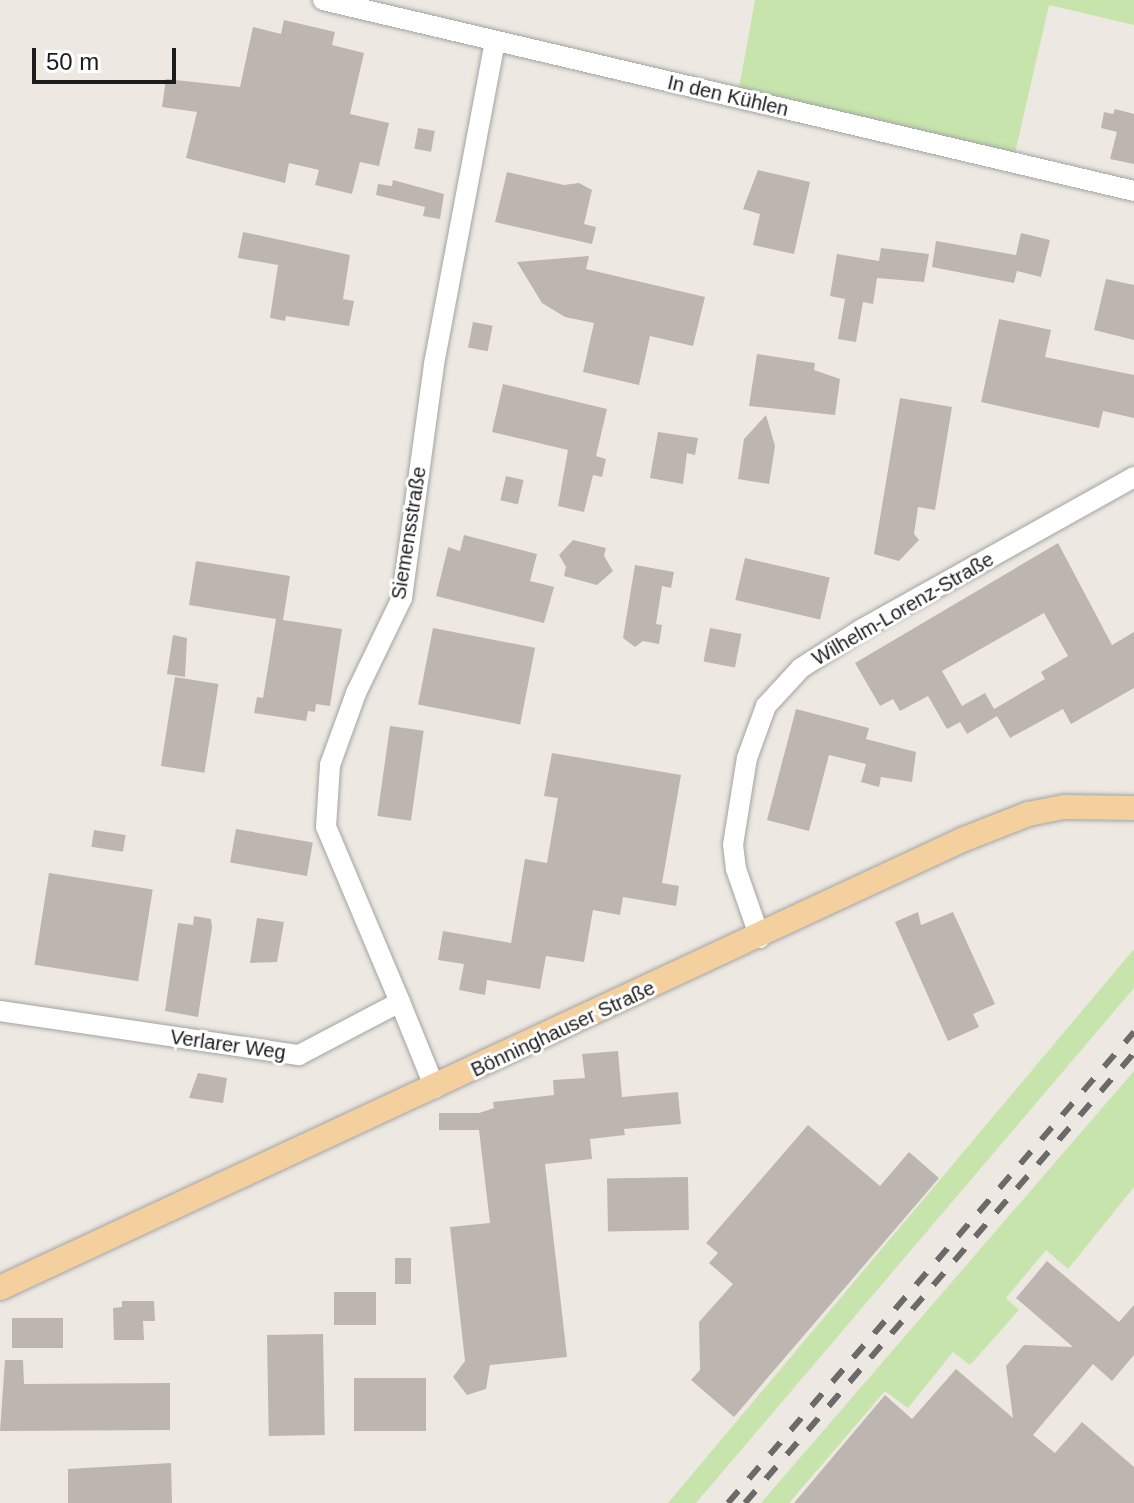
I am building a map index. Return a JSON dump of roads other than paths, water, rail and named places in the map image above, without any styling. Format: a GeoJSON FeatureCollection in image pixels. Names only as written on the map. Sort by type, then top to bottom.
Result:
{"type":"FeatureCollection","features":[{"type":"Feature","properties":{"kind":"main road","name":"Bönninghauser Straße"},"geometry":{"type":"LineString","coordinates":[[0,1288],[1005,822],[1065,807],[1134,808]]}},
{"type":"Feature","properties":{"kind":"street","name":"In den Kühlen"},"geometry":{"type":"LineString","coordinates":[[323,0],[1134,191]]}},
{"type":"Feature","properties":{"kind":"street","name":"Siemensstraße"},"geometry":{"type":"LineString","coordinates":[[400,1002],[326,827],[330,765],[356,693],[402,598],[434,364],[495,42]]}},
{"type":"Feature","properties":{"kind":"street","name":"Wilhelm-Lorenz-Straße"},"geometry":{"type":"LineString","coordinates":[[760,938],[736,869],[733,845],[747,758],[766,706],[801,668],[862,629],[1134,477]]}},
{"type":"Feature","properties":{"kind":"street","name":"Verlarer Weg"},"geometry":{"type":"LineString","coordinates":[[0,1011],[299,1055],[400,1002]]}},
{"type":"Feature","properties":{"kind":"street"},"geometry":{"type":"LineString","coordinates":[[400,1002],[435,1088]]}},
{"type":"Feature","properties":{"kind":"railway"},"geometry":{"type":"LineString","coordinates":[[728,1503],[1134,1032]]}},
{"type":"Feature","properties":{"kind":"railway"},"geometry":{"type":"LineString","coordinates":[[745,1503],[1134,1053]]}}]}
